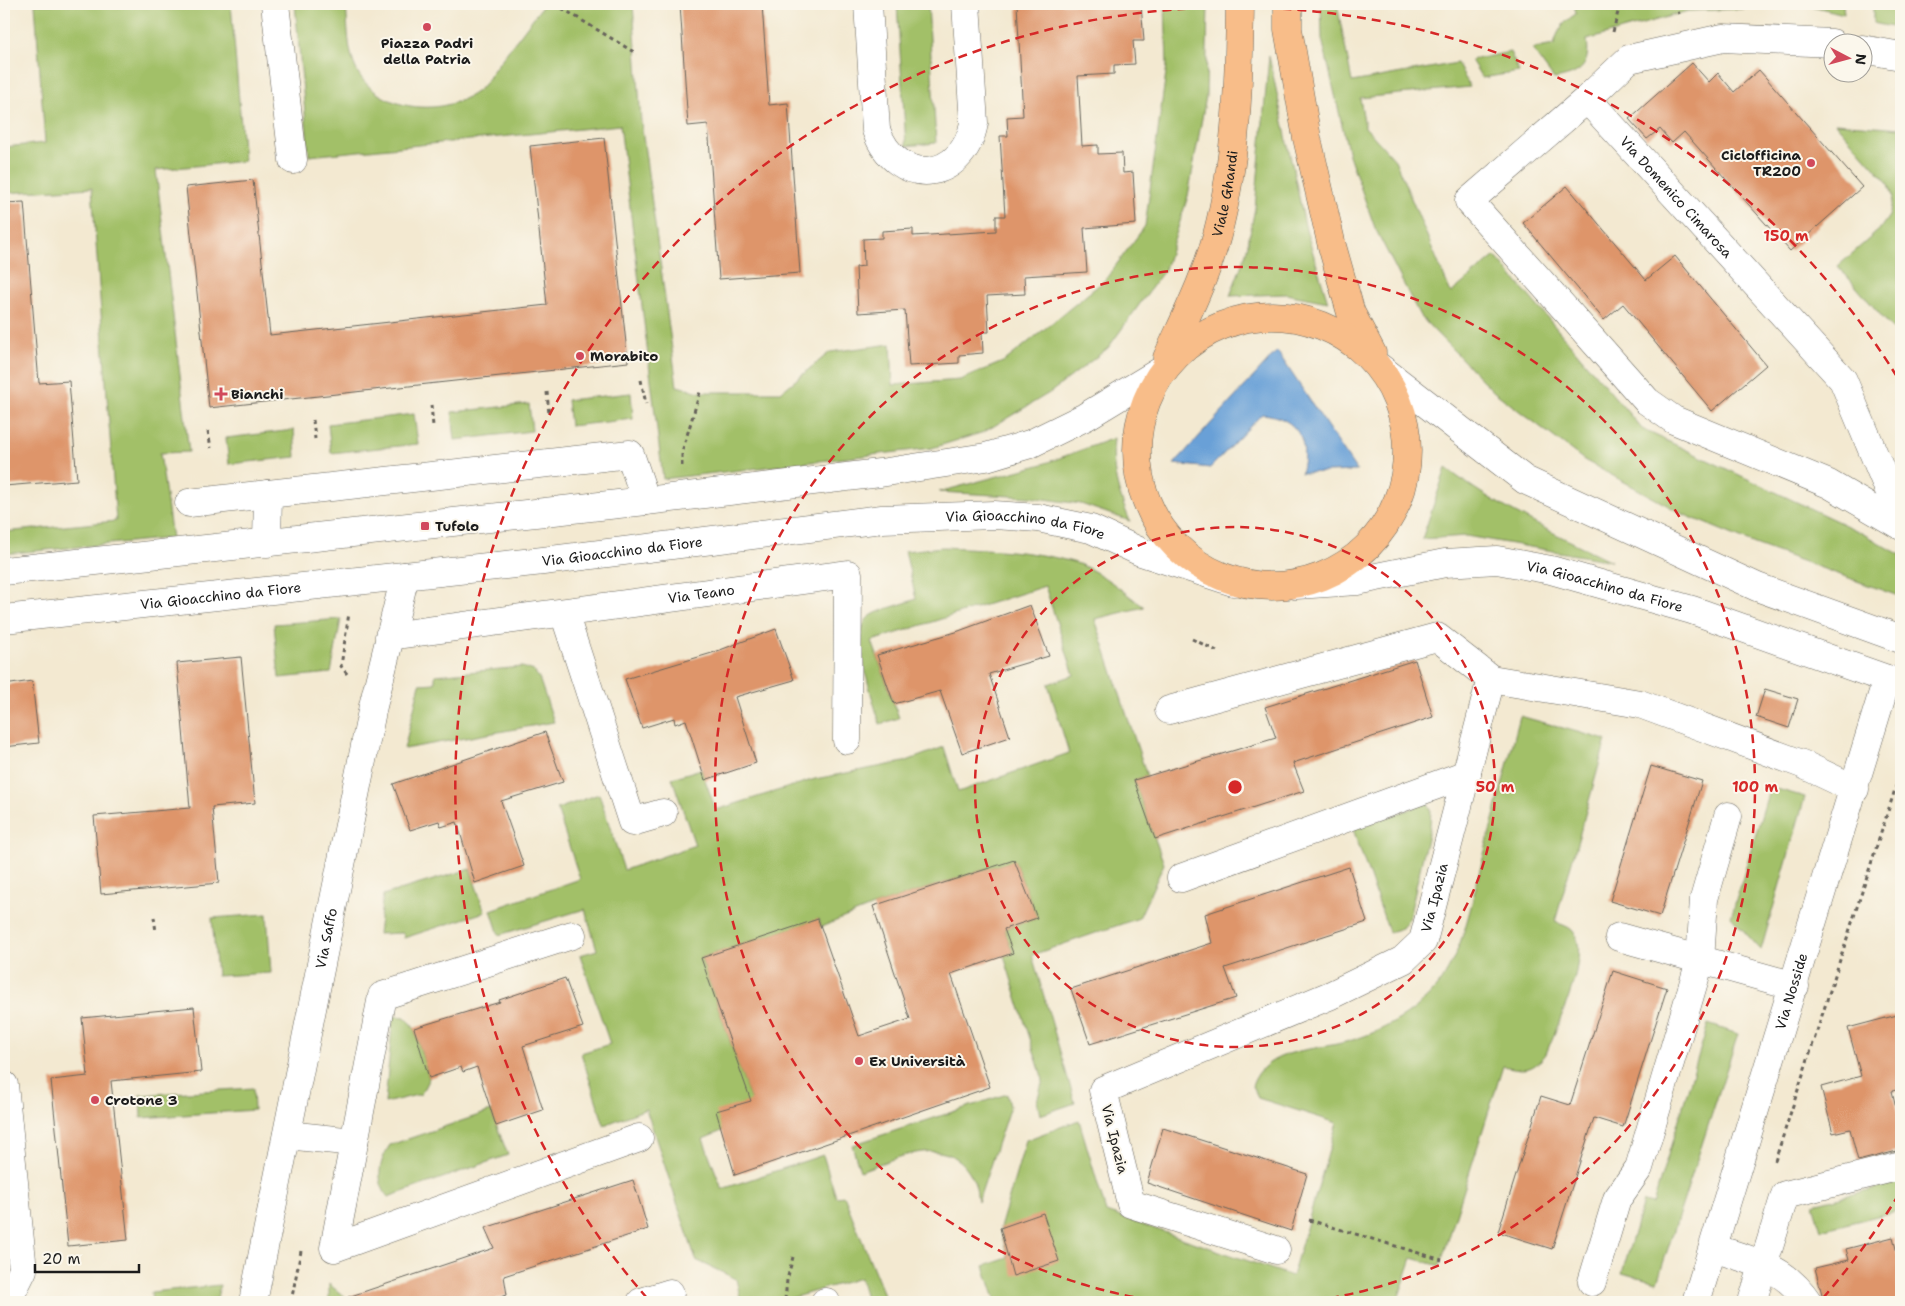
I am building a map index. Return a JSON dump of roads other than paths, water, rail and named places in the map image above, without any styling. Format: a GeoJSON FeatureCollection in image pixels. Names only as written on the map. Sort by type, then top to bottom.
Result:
{"type":"FeatureCollection","features":[{"type":"Feature","properties":{"kind":"main road","name":"Viale Ghandi"},"geometry":{"type":"LineString","coordinates":[[1240,4],[1235,130],[1217,236],[1193,300],[1142,410],[1135,453],[1143,495],[1164,534],[1194,564],[1233,582],[1265,587],[1296,585],[1334,572],[1366,549],[1390,518],[1405,480],[1408,441],[1399,402],[1379,367]]}},
{"type":"Feature","properties":{"kind":"main road"},"geometry":{"type":"LineString","coordinates":[[1288,4],[1288,29],[1307,138],[1332,246],[1351,313],[1379,367]]}},
{"type":"Feature","properties":{"kind":"main road"},"geometry":{"type":"LineString","coordinates":[[1161,371],[1186,345],[1217,326],[1251,316],[1278,315],[1287,315],[1322,324],[1354,342],[1379,367]]}},
{"type":"Feature","properties":{"kind":"street"},"geometry":{"type":"LineString","coordinates":[[275,4],[293,160]]}},
{"type":"Feature","properties":{"kind":"street"},"geometry":{"type":"LineString","coordinates":[[868,4],[876,130],[882,145],[892,158],[905,166],[921,171],[937,169],[951,163],[963,153],[971,138],[974,122],[966,4]]}},
{"type":"Feature","properties":{"kind":"street"},"geometry":{"type":"LineString","coordinates":[[1822,43],[1723,38],[1629,59],[1587,99],[1469,201],[1647,401],[1674,420],[1829,484],[1901,526]]}},
{"type":"Feature","properties":{"kind":"street"},"geometry":{"type":"LineString","coordinates":[[1872,51],[1901,56]]}},
{"type":"Feature","properties":{"kind":"street","name":"Via Domenico Cimarosa"},"geometry":{"type":"LineString","coordinates":[[1587,99],[1843,380],[1901,519]]}},
{"type":"Feature","properties":{"kind":"street"},"geometry":{"type":"LineString","coordinates":[[1379,367],[1525,480],[1757,587],[1901,639]]}},
{"type":"Feature","properties":{"kind":"street"},"geometry":{"type":"LineString","coordinates":[[4,571],[646,501],[880,473],[986,457],[1030,444],[1070,425],[1161,371]]}},
{"type":"Feature","properties":{"kind":"street"},"geometry":{"type":"LineString","coordinates":[[189,503],[630,454],[646,501]]}},
{"type":"Feature","properties":{"kind":"street"},"geometry":{"type":"LineString","coordinates":[[268,494],[268,542]]}},
{"type":"Feature","properties":{"kind":"street","name":"Via Gioacchino da Fiore"},"geometry":{"type":"LineString","coordinates":[[4,619],[405,576],[882,520],[994,515],[1038,518],[1091,529],[1141,552],[1233,582]]}},
{"type":"Feature","properties":{"kind":"street","name":"Via Gioacchino da Fiore"},"geometry":{"type":"LineString","coordinates":[[1296,585],[1358,581],[1445,563],[1497,560],[1551,570],[1692,610],[1894,682]]}},
{"type":"Feature","properties":{"kind":"street","name":"Via Teano"},"geometry":{"type":"LineString","coordinates":[[389,636],[848,574],[847,740]]}},
{"type":"Feature","properties":{"kind":"street","name":"Via Saffo"},"geometry":{"type":"LineString","coordinates":[[253,1302],[373,706],[405,576]]}},
{"type":"Feature","properties":{"kind":"street"},"geometry":{"type":"LineString","coordinates":[[564,613],[632,822],[663,813]]}},
{"type":"Feature","properties":{"kind":"street"},"geometry":{"type":"LineString","coordinates":[[1169,710],[1437,637],[1491,679],[1640,704],[1802,764],[1855,789]]}},
{"type":"Feature","properties":{"kind":"street","name":"Via Ipazia"},"geometry":{"type":"LineString","coordinates":[[1276,1250],[1131,1204],[1103,1090],[1331,995],[1403,960],[1423,941],[1491,679]]}},
{"type":"Feature","properties":{"kind":"street","name":"Via Nosside"},"geometry":{"type":"LineString","coordinates":[[1696,1302],[1855,789],[1894,682]]}},
{"type":"Feature","properties":{"kind":"street"},"geometry":{"type":"LineString","coordinates":[[1181,878],[1466,774]]}},
{"type":"Feature","properties":{"kind":"street"},"geometry":{"type":"LineString","coordinates":[[1592,1282],[1617,1199],[1639,1168],[1700,961],[1704,899],[1728,816]]}},
{"type":"Feature","properties":{"kind":"street"},"geometry":{"type":"LineString","coordinates":[[572,934],[382,996],[334,1248],[639,1138]]}},
{"type":"Feature","properties":{"kind":"street"},"geometry":{"type":"LineString","coordinates":[[1619,937],[1795,986]]}},
{"type":"Feature","properties":{"kind":"street"},"geometry":{"type":"LineString","coordinates":[[4,1085],[14,1271],[7,1302]]}},
{"type":"Feature","properties":{"kind":"street"},"geometry":{"type":"LineString","coordinates":[[287,1135],[354,1142]]}},
{"type":"Feature","properties":{"kind":"street"},"geometry":{"type":"LineString","coordinates":[[1752,1302],[1785,1196],[1901,1166]]}},
{"type":"Feature","properties":{"kind":"street"},"geometry":{"type":"LineString","coordinates":[[1712,1248],[1765,1265],[1784,1274],[1798,1287],[1808,1302]]}},
{"type":"Feature","properties":{"kind":"street"},"geometry":{"type":"LineString","coordinates":[[641,1302],[670,1292]]}},
{"type":"Feature","properties":{"kind":"water"},"geometry":{"type":"Polygon","coordinates":[[[1277,351],[1357,471],[1301,473],[1304,451],[1298,433],[1284,420],[1262,414],[1210,468],[1174,464],[1277,351]]]}},
{"type":"Feature","properties":{"kind":"place","name":"Piazza Padri della Patria"},"geometry":{"type":"Point","coordinates":[427,27]}},
{"type":"Feature","properties":{"kind":"place","name":"Ciclofficina TR200"},"geometry":{"type":"Point","coordinates":[1811,163]}},
{"type":"Feature","properties":{"kind":"place","name":"Morabito"},"geometry":{"type":"Point","coordinates":[580,356]}},
{"type":"Feature","properties":{"kind":"place","name":"Bianchi"},"geometry":{"type":"Point","coordinates":[221,394]}},
{"type":"Feature","properties":{"kind":"place","name":"Tufolo"},"geometry":{"type":"Point","coordinates":[425,526]}},
{"type":"Feature","properties":{"kind":"place","name":"Ex Università"},"geometry":{"type":"Point","coordinates":[859,1061]}},
{"type":"Feature","properties":{"kind":"place","name":"Crotone 3"},"geometry":{"type":"Point","coordinates":[95,1100]}}]}
